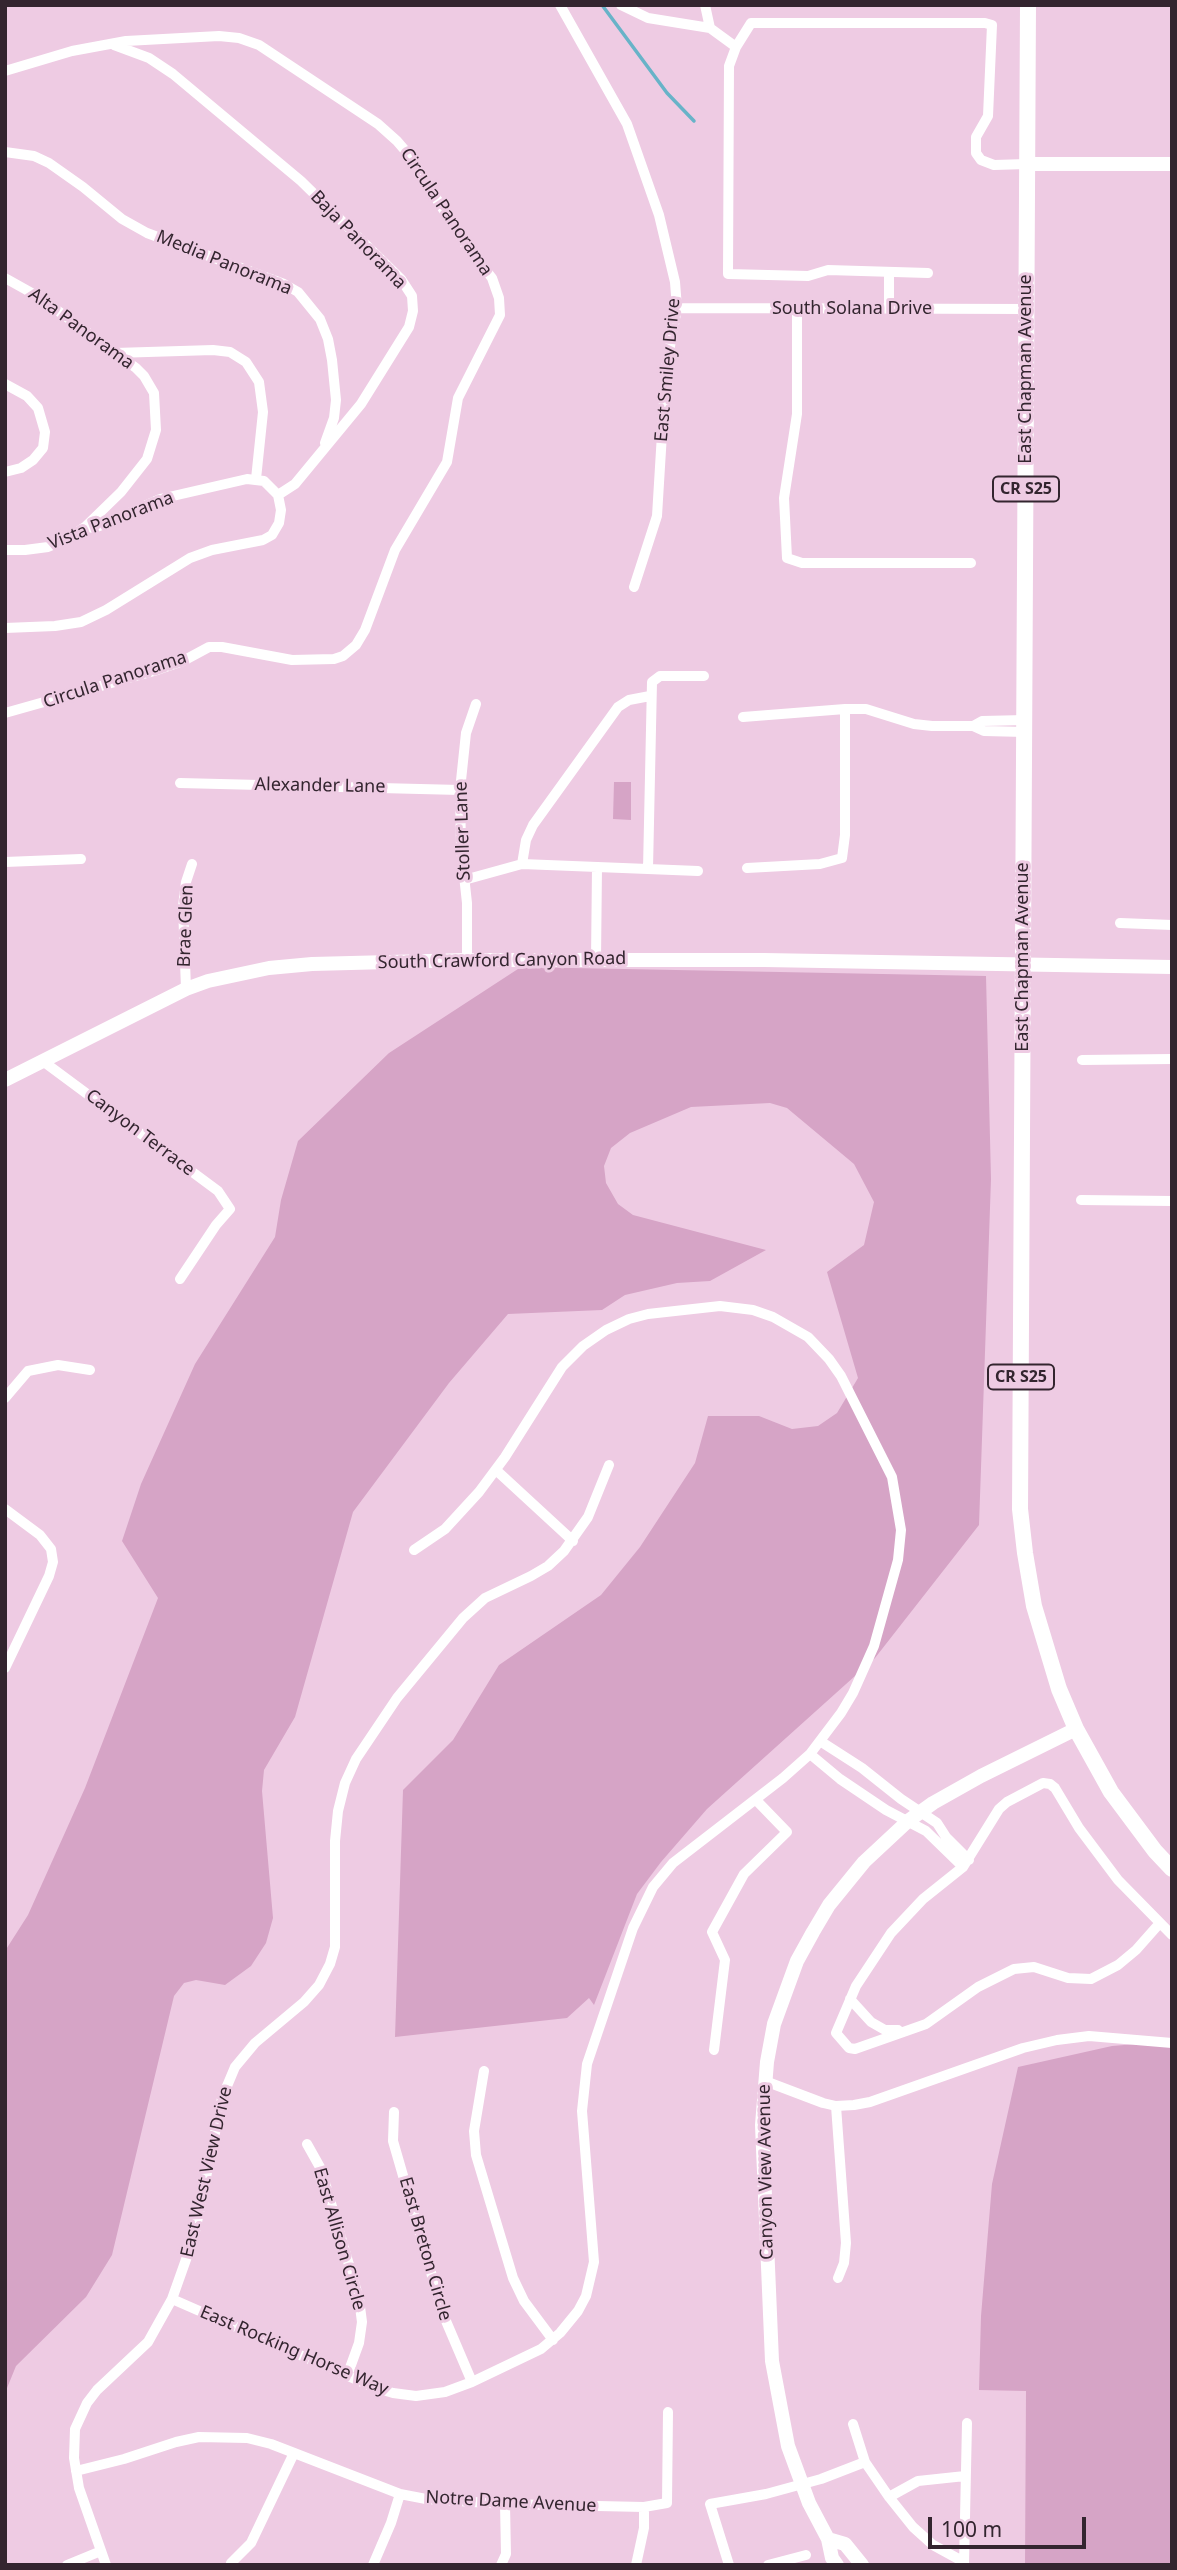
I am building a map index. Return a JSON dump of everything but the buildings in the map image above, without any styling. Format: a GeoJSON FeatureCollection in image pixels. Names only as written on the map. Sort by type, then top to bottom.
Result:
{"type":"FeatureCollection","features":[{"type":"Feature","properties":{"kind":"main road","name":"East Chapman Avenue"},"geometry":{"type":"LineString","coordinates":[[1028,5],[1020,1508],[1029,1579],[1039,1628],[1059,1689],[1076,1729],[1111,1792],[1172,1870]]}},
{"type":"Feature","properties":{"kind":"main road"},"geometry":{"type":"LineString","coordinates":[[1027,164],[1172,164]]}},
{"type":"Feature","properties":{"kind":"main road","name":"South Crawford Canyon Road"},"geometry":{"type":"LineString","coordinates":[[5,1080],[186,989],[208,981],[270,968],[312,964],[467,960],[1172,967]]}},
{"type":"Feature","properties":{"kind":"main road","name":"Canyon View Avenue"},"geometry":{"type":"LineString","coordinates":[[837,2565],[832,2558],[828,2539],[801,2483],[783,2425],[772,2361],[762,2125],[765,2081],[778,2013],[797,1961],[813,1932],[846,1883],[864,1862],[920,1812],[981,1776],[1076,1729]]}},
{"type":"Feature","properties":{"kind":"main road"},"geometry":{"type":"LineString","coordinates":[[828,2539],[845,2544],[862,2565]]}},
{"type":"Feature","properties":{"kind":"street","name":"East Smiley Drive"},"geometry":{"type":"LineString","coordinates":[[560,5],[627,124],[659,215],[675,282],[677,308],[666,368],[657,516],[634,587]]}},
{"type":"Feature","properties":{"kind":"street"},"geometry":{"type":"LineString","coordinates":[[622,6],[649,18],[710,28],[736,47]]}},
{"type":"Feature","properties":{"kind":"street"},"geometry":{"type":"LineString","coordinates":[[705,6],[710,28]]}},
{"type":"Feature","properties":{"kind":"street"},"geometry":{"type":"LineString","coordinates":[[928,273],[828,270],[808,276],[728,274],[729,66],[736,47],[751,23],[992,25],[988,116],[976,137],[976,153],[981,160],[994,165],[1027,164]]}},
{"type":"Feature","properties":{"kind":"street","name":"Circula Panorama"},"geometry":{"type":"LineString","coordinates":[[5,71],[72,51],[169,37],[239,38],[270,51],[378,124],[397,141],[409,155],[442,211],[492,278],[499,298],[500,315],[458,398],[451,447],[443,469],[395,550],[356,645],[343,656],[334,659],[292,660],[209,647],[183,661],[154,671],[5,713]]}},
{"type":"Feature","properties":{"kind":"street","name":"Baja Panorama"},"geometry":{"type":"LineString","coordinates":[[111,44],[149,58],[207,100],[301,181],[401,279],[412,296],[414,311],[409,327],[361,404],[295,484],[278,495]]}},
{"type":"Feature","properties":{"kind":"street","name":"Media Panorama"},"geometry":{"type":"LineString","coordinates":[[5,152],[34,156],[49,163],[122,219],[147,233],[284,284],[298,292],[320,320],[328,339],[332,360],[336,400],[334,418],[323,449]]}},
{"type":"Feature","properties":{"kind":"street"},"geometry":{"type":"LineString","coordinates":[[889,309],[890,272]]}},
{"type":"Feature","properties":{"kind":"street","name":"Alta Panorama"},"geometry":{"type":"LineString","coordinates":[[5,278],[39,297],[145,376],[152,387],[157,407],[156,430],[151,451],[121,492],[85,527]]}},
{"type":"Feature","properties":{"kind":"street","name":"South Solana Drive"},"geometry":{"type":"LineString","coordinates":[[677,308],[1027,309]]}},
{"type":"Feature","properties":{"kind":"street"},"geometry":{"type":"LineString","coordinates":[[797,308],[797,414],[785,498],[787,558],[802,563],[971,563]]}},
{"type":"Feature","properties":{"kind":"street"},"geometry":{"type":"LineString","coordinates":[[5,628],[81,622],[128,597],[190,558],[212,550],[263,540],[272,535],[279,523],[281,510],[278,495],[264,481],[256,479],[263,412],[259,382],[246,362],[230,352],[213,350],[114,353]]}},
{"type":"Feature","properties":{"kind":"street"},"geometry":{"type":"LineString","coordinates":[[5,384],[27,396],[38,408],[45,432],[43,447],[33,460],[21,468],[5,472]]}},
{"type":"Feature","properties":{"kind":"street","name":"Vista Panorama"},"geometry":{"type":"LineString","coordinates":[[5,550],[48,547],[68,539],[85,527],[95,528],[160,499],[256,479]]}},
{"type":"Feature","properties":{"kind":"street"},"geometry":{"type":"LineString","coordinates":[[649,869],[652,682],[655,678],[704,676]]}},
{"type":"Feature","properties":{"kind":"street"},"geometry":{"type":"LineString","coordinates":[[522,864],[526,840],[533,825],[618,707],[629,700],[650,696]]}},
{"type":"Feature","properties":{"kind":"street","name":"Stoller Lane"},"geometry":{"type":"LineString","coordinates":[[467,960],[467,903],[460,790],[467,733],[476,704]]}},
{"type":"Feature","properties":{"kind":"street"},"geometry":{"type":"LineString","coordinates":[[747,868],[820,864],[842,858],[845,835],[845,709]]}},
{"type":"Feature","properties":{"kind":"street"},"geometry":{"type":"LineString","coordinates":[[743,716],[866,709],[914,724],[932,726],[973,726],[982,721],[1025,726]]}},
{"type":"Feature","properties":{"kind":"street","name":"Alexander Lane"},"geometry":{"type":"LineString","coordinates":[[180,783],[460,790]]}},
{"type":"Feature","properties":{"kind":"street"},"geometry":{"type":"LineString","coordinates":[[5,862],[81,859]]}},
{"type":"Feature","properties":{"kind":"street","name":"Brae Glen"},"geometry":{"type":"LineString","coordinates":[[186,989],[183,906],[192,864]]}},
{"type":"Feature","properties":{"kind":"street"},"geometry":{"type":"LineString","coordinates":[[464,880],[522,864],[698,871]]}},
{"type":"Feature","properties":{"kind":"street"},"geometry":{"type":"LineString","coordinates":[[596,960],[597,867]]}},
{"type":"Feature","properties":{"kind":"street"},"geometry":{"type":"LineString","coordinates":[[1120,923],[1172,925]]}},
{"type":"Feature","properties":{"kind":"street"},"geometry":{"type":"LineString","coordinates":[[1082,1060],[1172,1059]]}},
{"type":"Feature","properties":{"kind":"street","name":"Canyon Terrace"},"geometry":{"type":"LineString","coordinates":[[44,1062],[218,1191],[230,1209],[180,1279]]}},
{"type":"Feature","properties":{"kind":"street"},"geometry":{"type":"LineString","coordinates":[[1081,1200],[1172,1201]]}},
{"type":"Feature","properties":{"kind":"street","name":"East Rocking Horse Way"},"geometry":{"type":"LineString","coordinates":[[172,2299],[347,2376],[393,2393],[416,2396],[445,2392],[472,2382],[541,2349],[552,2340],[578,2311],[586,2296],[594,2262],[582,2111],[583,2088],[594,2041],[633,1928],[653,1887],[673,1863],[756,1800],[810,1754],[853,1693],[871,1653],[898,1560],[901,1530],[892,1477],[830,1359],[808,1337],[773,1317],[733,1307],[702,1307],[629,1319],[606,1330],[583,1346],[562,1367],[496,1470],[445,1529],[414,1550]]}},
{"type":"Feature","properties":{"kind":"street"},"geometry":{"type":"LineString","coordinates":[[5,1398],[28,1371],[58,1365],[90,1370]]}},
{"type":"Feature","properties":{"kind":"street","name":"East West View Drive"},"geometry":{"type":"LineString","coordinates":[[106,2565],[79,2488],[75,2429],[83,2409],[97,2390],[148,2342],[172,2299],[194,2237],[228,2080],[243,2054],[304,2002],[319,1985],[330,1964],[334,1947],[334,1841],[345,1783],[356,1759],[397,1698],[463,1618],[485,1598],[548,1566],[573,1541],[588,1517],[609,1465]]}},
{"type":"Feature","properties":{"kind":"street"},"geometry":{"type":"LineString","coordinates":[[496,1470],[573,1541]]}},
{"type":"Feature","properties":{"kind":"street"},"geometry":{"type":"LineString","coordinates":[[5,1509],[40,1535],[51,1549],[53,1562],[49,1576],[5,1668]]}},
{"type":"Feature","properties":{"kind":"street"},"geometry":{"type":"LineString","coordinates":[[820,1741],[937,1823],[966,1864]]}},
{"type":"Feature","properties":{"kind":"street"},"geometry":{"type":"LineString","coordinates":[[810,1754],[840,1779],[886,1810],[926,1831],[966,1864]]}},
{"type":"Feature","properties":{"kind":"street"},"geometry":{"type":"LineString","coordinates":[[1159,1924],[1136,1950],[1101,1975],[1079,1979],[1034,1967],[1014,1969],[978,1987],[926,2024],[855,2049],[849,2048],[836,2033],[850,1999],[877,1954],[905,1916],[966,1864],[999,1810],[1007,1802],[1043,1783],[1050,1784],[1105,1864],[1172,1936]]}},
{"type":"Feature","properties":{"kind":"street"},"geometry":{"type":"LineString","coordinates":[[714,2050],[725,1961],[712,1933],[744,1874],[787,1832],[756,1800]]}},
{"type":"Feature","properties":{"kind":"street"},"geometry":{"type":"LineString","coordinates":[[850,1999],[871,2022],[886,2029],[905,2031]]}},
{"type":"Feature","properties":{"kind":"street"},"geometry":{"type":"LineString","coordinates":[[765,2081],[836,2106],[870,2102],[1023,2048],[1057,2040],[1089,2036],[1172,2043]]}},
{"type":"Feature","properties":{"kind":"street"},"geometry":{"type":"LineString","coordinates":[[484,2071],[474,2131],[476,2155],[513,2278],[524,2301],[552,2340]]}},
{"type":"Feature","properties":{"kind":"street"},"geometry":{"type":"LineString","coordinates":[[836,2106],[846,2243],[844,2263],[838,2278]]}},
{"type":"Feature","properties":{"kind":"street","name":"East Breton Circle"},"geometry":{"type":"LineString","coordinates":[[394,2112],[393,2141],[443,2314],[472,2382]]}},
{"type":"Feature","properties":{"kind":"street","name":"East Allison Circle"},"geometry":{"type":"LineString","coordinates":[[307,2144],[321,2169],[359,2299],[362,2322],[359,2343],[347,2376]]}},
{"type":"Feature","properties":{"kind":"street","name":"Notre Dame Avenue"},"geometry":{"type":"LineString","coordinates":[[76,2471],[200,2437],[247,2438],[400,2494],[454,2502],[644,2507],[667,2503],[668,2412]]}},
{"type":"Feature","properties":{"kind":"street"},"geometry":{"type":"LineString","coordinates":[[853,2424],[866,2462],[889,2497],[913,2527],[933,2545],[964,2563],[967,2423]]}},
{"type":"Feature","properties":{"kind":"street"},"geometry":{"type":"LineString","coordinates":[[231,2563],[251,2543],[294,2453]]}},
{"type":"Feature","properties":{"kind":"street"},"geometry":{"type":"LineString","coordinates":[[729,2565],[710,2504],[749,2498],[821,2479],[866,2462]]}},
{"type":"Feature","properties":{"kind":"street"},"geometry":{"type":"LineString","coordinates":[[889,2497],[918,2481],[965,2476]]}},
{"type":"Feature","properties":{"kind":"street"},"geometry":{"type":"LineString","coordinates":[[373,2565],[400,2494]]}},
{"type":"Feature","properties":{"kind":"street"},"geometry":{"type":"LineString","coordinates":[[501,2565],[506,2554],[505,2504]]}},
{"type":"Feature","properties":{"kind":"street"},"geometry":{"type":"LineString","coordinates":[[636,2565],[644,2528],[644,2507]]}},
{"type":"Feature","properties":{"kind":"street"},"geometry":{"type":"LineString","coordinates":[[67,2565],[101,2551]]}},
{"type":"Feature","properties":{"kind":"street"},"geometry":{"type":"LineString","coordinates":[[768,2565],[806,2555]]}},
{"type":"Feature","properties":{"kind":"shaded area"},"geometry":{"type":"Polygon","coordinates":[[[614,782],[631,782],[631,820],[613,819],[614,782]]]}},
{"type":"Feature","properties":{"kind":"shaded area"},"geometry":{"type":"Polygon","coordinates":[[[521,967],[986,976],[991,1179],[979,1525],[875,1658],[707,1809],[661,1862],[637,1894],[594,2005],[589,1998],[567,2018],[395,2037],[403,1790],[453,1740],[499,1665],[601,1595],[640,1547],[695,1463],[708,1416],[759,1416],[792,1429],[818,1426],[837,1413],[858,1378],[827,1272],[864,1245],[874,1202],[854,1164],[787,1108],[770,1103],[691,1107],[630,1133],[611,1148],[604,1166],[606,1183],[618,1204],[633,1215],[766,1250],[710,1281],[677,1283],[625,1295],[602,1310],[508,1314],[449,1383],[353,1512],[295,1717],[264,1770],[262,1791],[273,1918],[266,1943],[251,1966],[225,1985],[196,1980],[184,1983],[174,1996],[112,2255],[86,2297],[16,2366],[5,2393],[5,1951],[28,1915],[85,1788],[158,1598],[122,1541],[141,1484],[195,1364],[275,1237],[281,1200],[298,1141],[389,1053],[521,967]]]}},
{"type":"Feature","properties":{"kind":"shaded area"},"geometry":{"type":"Polygon","coordinates":[[[1172,2041],[1172,2565],[1025,2565],[1026,2391],[979,2390],[981,2316],[992,2184],[1018,2067],[1112,2046],[1172,2041]]]}},
{"type":"Feature","properties":{"kind":"waterway"},"geometry":{"type":"LineString","coordinates":[[602,5],[667,93],[694,121]]}}]}
